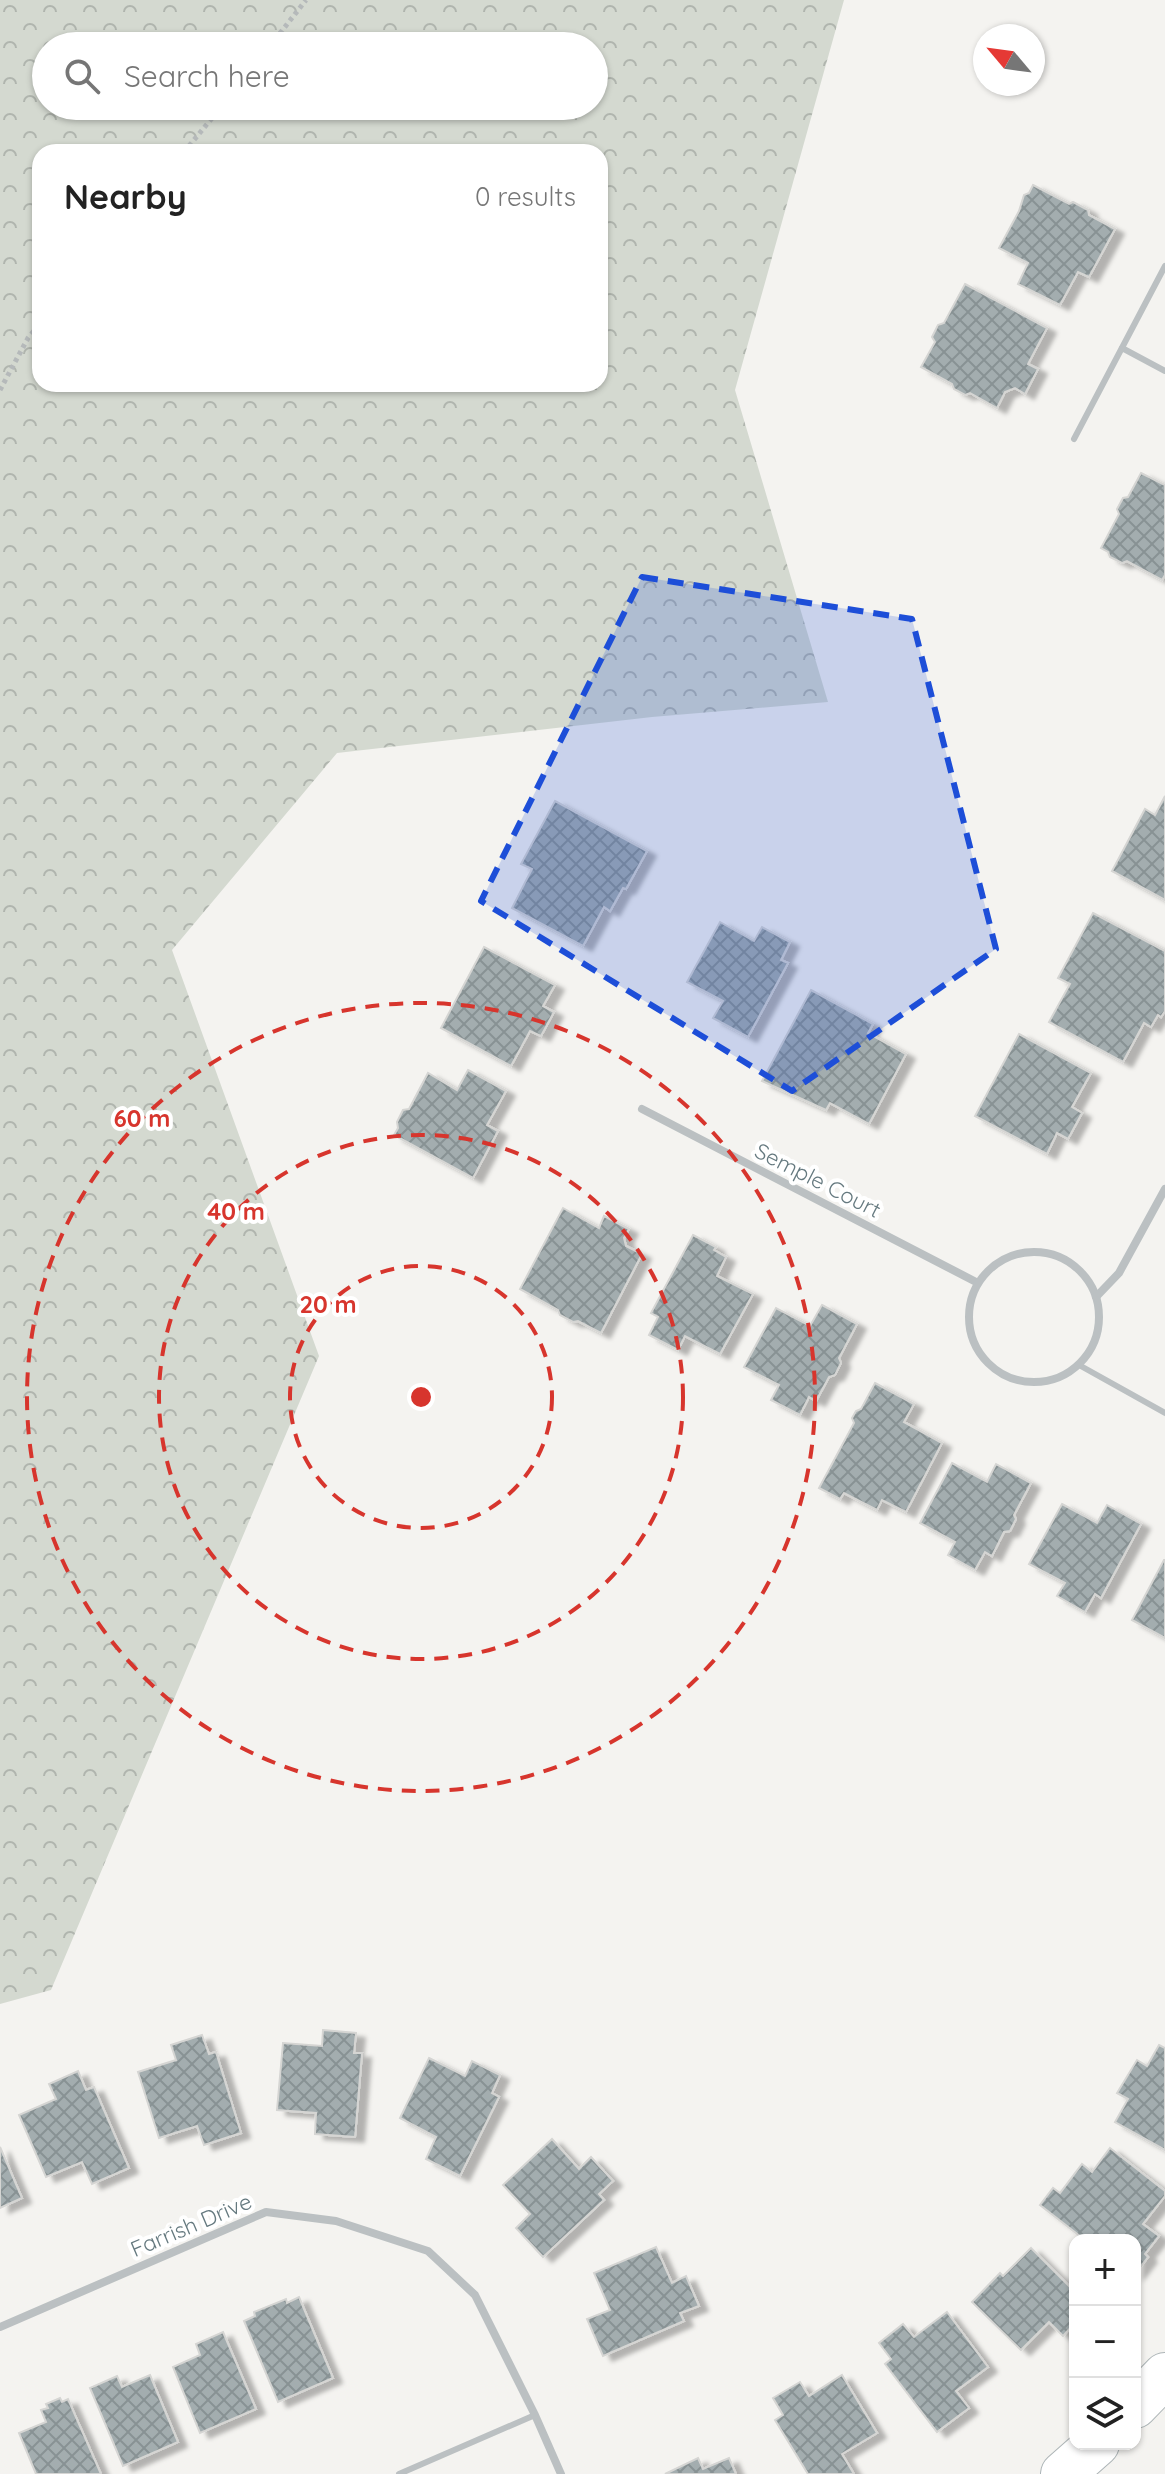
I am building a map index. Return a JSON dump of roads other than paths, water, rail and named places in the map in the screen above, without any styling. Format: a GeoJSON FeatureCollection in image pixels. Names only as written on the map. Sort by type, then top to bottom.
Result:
{"type":"FeatureCollection","features":[{"type":"Feature","properties":{"kind":"street","name":"Semple Court"},"geometry":{"type":"LineString","coordinates":[[642,1109],[978,1283]]}},
{"type":"Feature","properties":{"kind":"street"},"geometry":{"type":"LineString","coordinates":[[1096,1297],[1119,1273],[1165,1189]]}},
{"type":"Feature","properties":{"kind":"street"},"geometry":{"type":"LineString","coordinates":[[1031,1251],[1052,1254],[1071,1263],[1087,1278],[1096,1297],[1100,1315],[1098,1334],[1091,1351],[1079,1365],[1061,1377],[1041,1383],[1020,1382],[1001,1375],[984,1361],[973,1344],[968,1323],[970,1302],[978,1283],[992,1267],[1010,1256],[1031,1251]]}},
{"type":"Feature","properties":{"kind":"street","name":"Farrish Drive"},"geometry":{"type":"LineString","coordinates":[[0,2327],[266,2212],[336,2221],[428,2251],[475,2295],[561,2474]]}},
{"type":"Feature","properties":{"kind":"street"},"geometry":{"type":"LineString","coordinates":[[1141,2400],[1165,2375]]}},
{"type":"Feature","properties":{"kind":"street"},"geometry":{"type":"LineString","coordinates":[[1063,2474],[1090,2450]]}},
{"type":"Feature","properties":{"kind":"lane"},"geometry":{"type":"LineString","coordinates":[[1074,439],[1165,266]]}},
{"type":"Feature","properties":{"kind":"lane"},"geometry":{"type":"LineString","coordinates":[[1122,348],[1165,371]]}},
{"type":"Feature","properties":{"kind":"lane"},"geometry":{"type":"LineString","coordinates":[[1079,1365],[1165,1413]]}},
{"type":"Feature","properties":{"kind":"lane"},"geometry":{"type":"LineString","coordinates":[[399,2474],[535,2415]]}}]}
